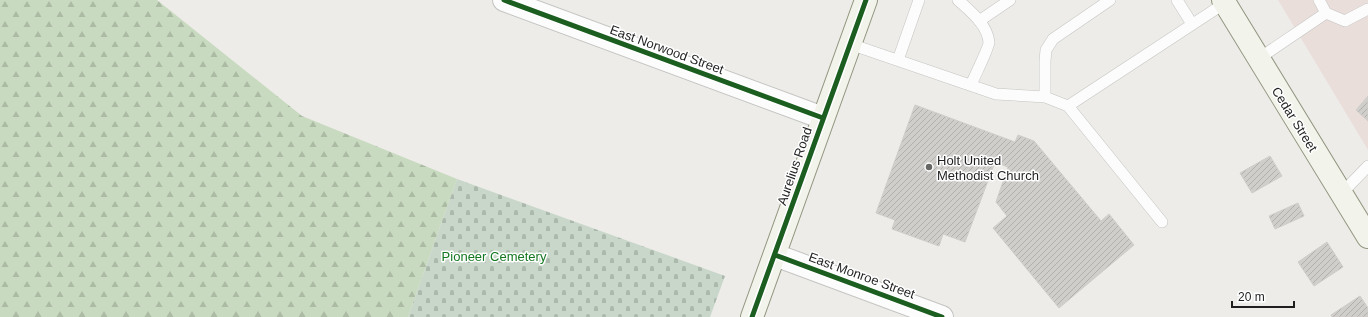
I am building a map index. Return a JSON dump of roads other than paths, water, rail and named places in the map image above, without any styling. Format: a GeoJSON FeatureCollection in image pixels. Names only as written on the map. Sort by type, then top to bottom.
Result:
{"type":"FeatureCollection","features":[{"type":"Feature","properties":{"kind":"street","name":"East Norwood Street"},"geometry":{"type":"LineString","coordinates":[[504,0],[823,118]]}},
{"type":"Feature","properties":{"kind":"street","name":"Aurelius Road"},"geometry":{"type":"LineString","coordinates":[[752,317],[866,0]]}},
{"type":"Feature","properties":{"kind":"street","name":"Cedar Street"},"geometry":{"type":"LineString","coordinates":[[1224,2],[1368,237]]}},
{"type":"Feature","properties":{"kind":"street","name":"East Monroe Street"},"geometry":{"type":"LineString","coordinates":[[775,255],[942,317]]}},
{"type":"Feature","properties":{"kind":"lane"},"geometry":{"type":"LineString","coordinates":[[898,60],[920,0]]}},
{"type":"Feature","properties":{"kind":"lane"},"geometry":{"type":"LineString","coordinates":[[958,0],[985,29],[989,43],[971,85]]}},
{"type":"Feature","properties":{"kind":"lane"},"geometry":{"type":"LineString","coordinates":[[979,21],[1010,0]]}},
{"type":"Feature","properties":{"kind":"lane"},"geometry":{"type":"LineString","coordinates":[[1045,97],[1046,50],[1053,39],[1110,0]]}},
{"type":"Feature","properties":{"kind":"lane"},"geometry":{"type":"LineString","coordinates":[[1177,0],[1192,24]]}},
{"type":"Feature","properties":{"kind":"lane"},"geometry":{"type":"LineString","coordinates":[[1319,0],[1326,13],[1345,21],[1368,10]]}},
{"type":"Feature","properties":{"kind":"lane"},"geometry":{"type":"LineString","coordinates":[[1068,106],[1224,2]]}},
{"type":"Feature","properties":{"kind":"lane"},"geometry":{"type":"LineString","coordinates":[[1258,59],[1326,13]]}},
{"type":"Feature","properties":{"kind":"lane"},"geometry":{"type":"LineString","coordinates":[[850,44],[996,94],[1045,97],[1068,106],[1162,222]]}},
{"type":"Feature","properties":{"kind":"lane"},"geometry":{"type":"LineString","coordinates":[[1341,194],[1368,166]]}},
{"type":"Feature","properties":{"kind":"place","name":"Holt United Methodist Church"},"geometry":{"type":"Point","coordinates":[929,167]}},
{"type":"Feature","properties":{"kind":"park label","name":"Pioneer Cemetery"},"geometry":{"type":"Point","coordinates":[494,256]}}]}
